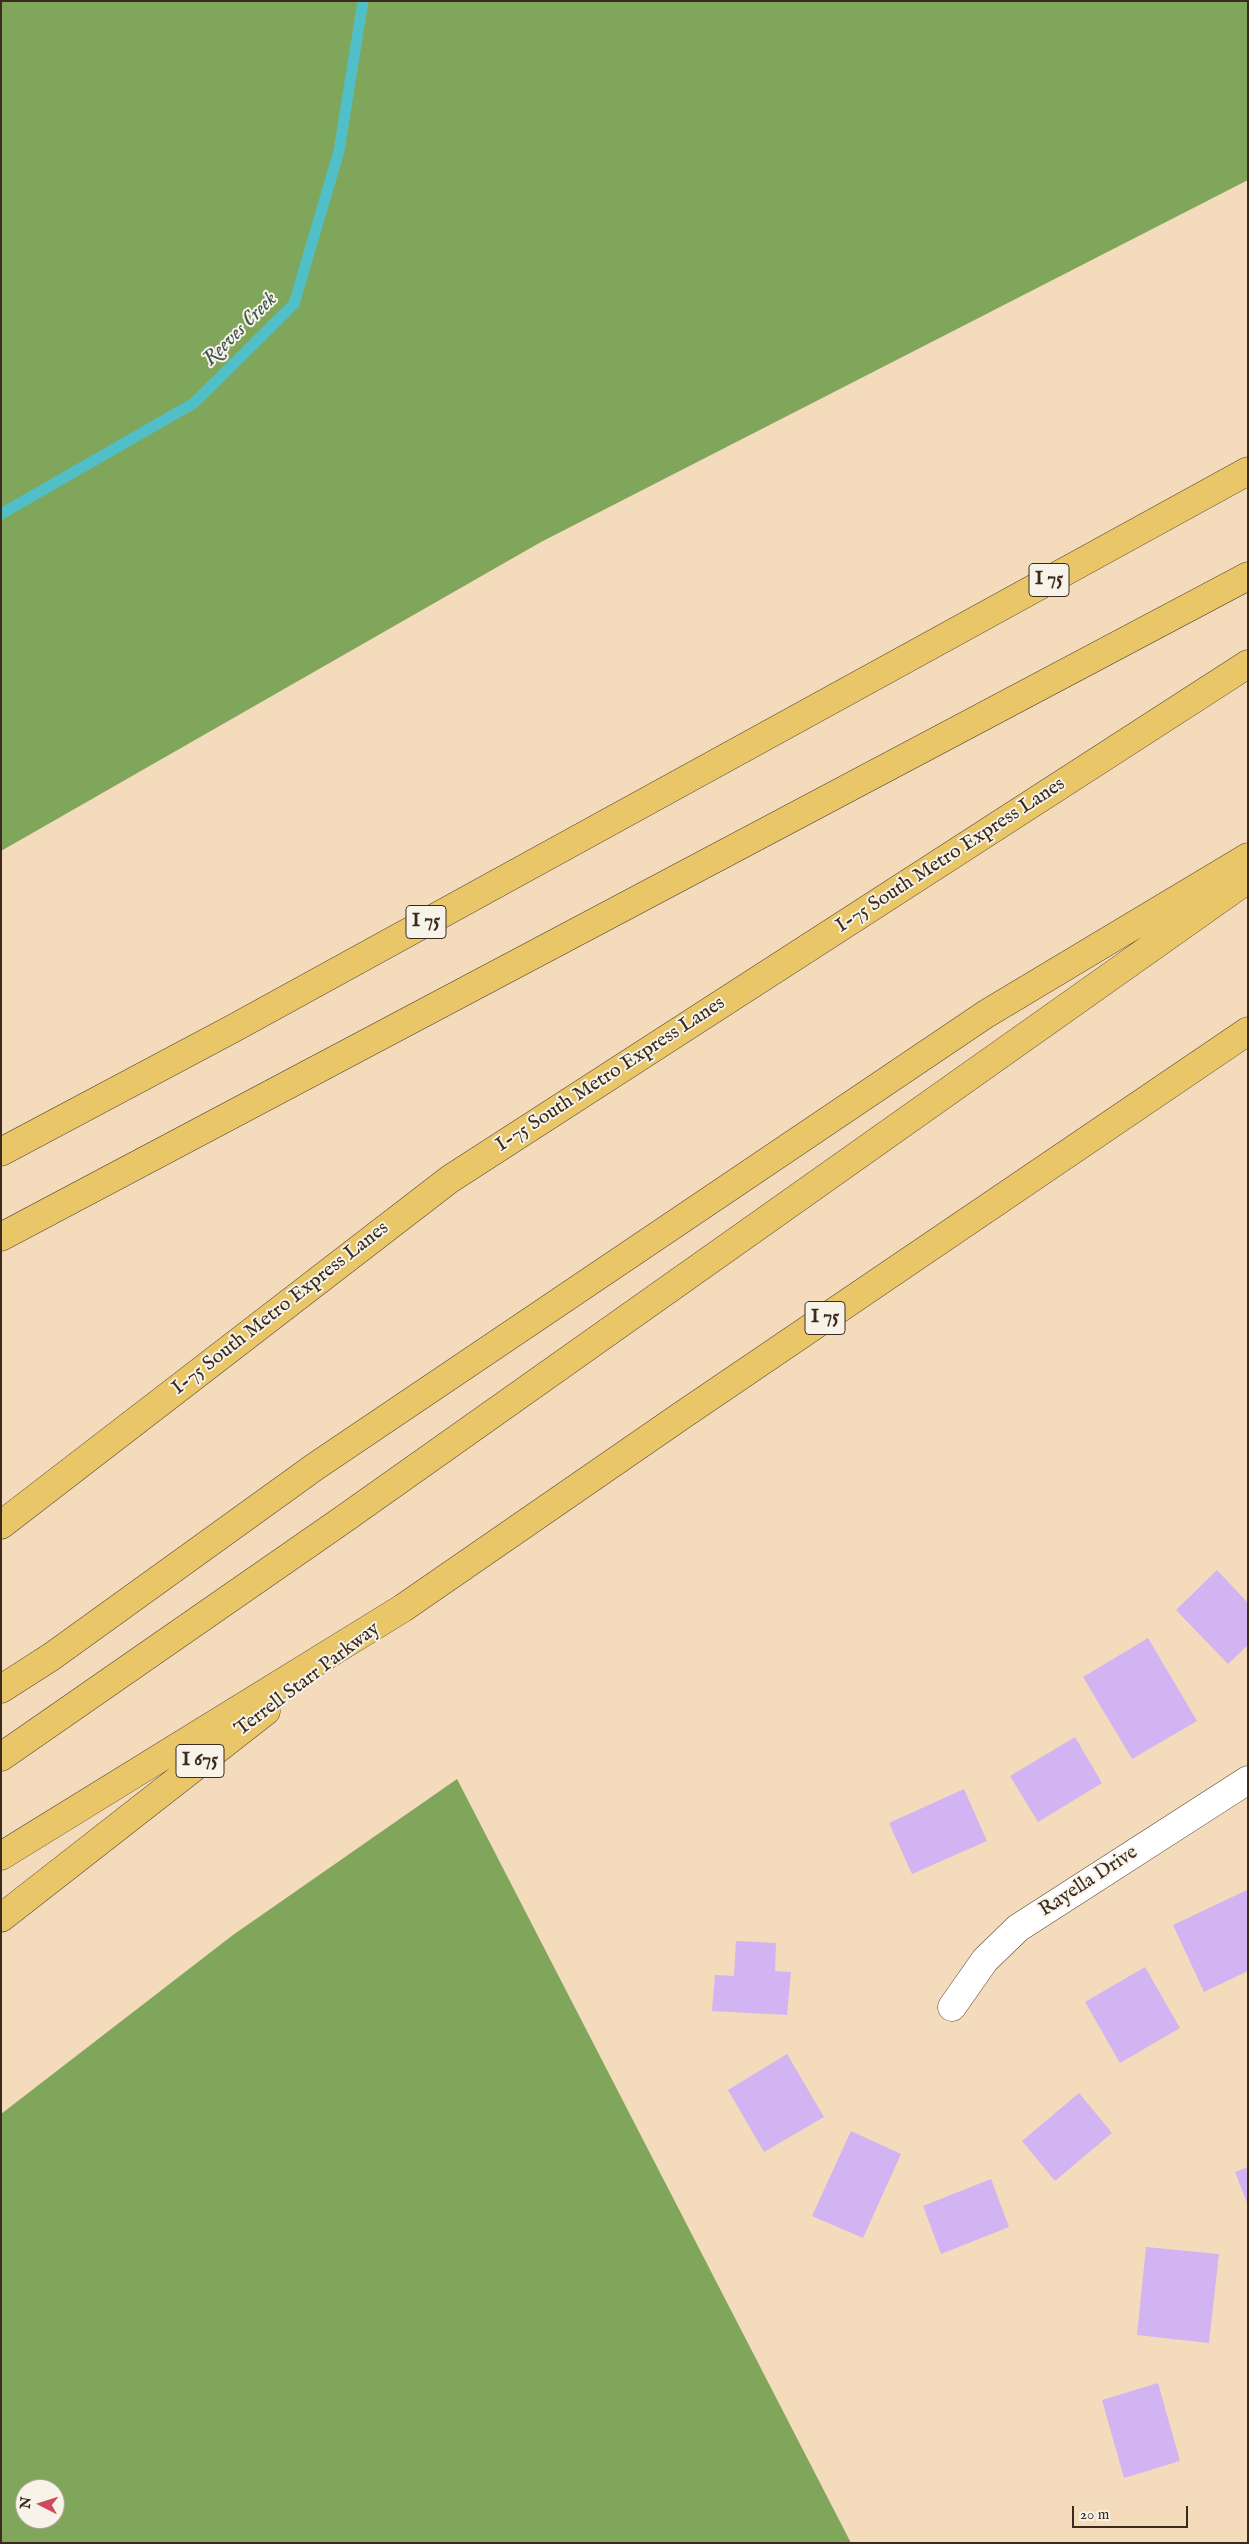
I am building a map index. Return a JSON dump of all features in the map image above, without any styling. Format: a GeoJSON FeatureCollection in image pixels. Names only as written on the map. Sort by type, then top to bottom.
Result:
{"type":"FeatureCollection","features":[{"type":"Feature","properties":{"kind":"highway","name":"I 75"},"geometry":{"type":"LineString","coordinates":[[1,1152],[234,1028],[1248,471]]}},
{"type":"Feature","properties":{"kind":"highway"},"geometry":{"type":"LineString","coordinates":[[1,1236],[1248,576]]}},
{"type":"Feature","properties":{"kind":"highway","name":"I-75 South Metro Express Lanes"},"geometry":{"type":"LineString","coordinates":[[1,1525],[450,1179],[1248,664]]}},
{"type":"Feature","properties":{"kind":"highway"},"geometry":{"type":"LineString","coordinates":[[1,1689],[58,1651],[316,1466],[978,1019],[1248,857]]}},
{"type":"Feature","properties":{"kind":"highway"},"geometry":{"type":"LineString","coordinates":[[1,1757],[341,1521],[1248,879]]}},
{"type":"Feature","properties":{"kind":"highway","name":"I 75"},"geometry":{"type":"LineString","coordinates":[[1,1856],[403,1608],[681,1416],[1248,1031]]}},
{"type":"Feature","properties":{"kind":"highway","name":"Terrell Starr Parkway"},"geometry":{"type":"LineString","coordinates":[[1,1918],[203,1758],[403,1608]]}},
{"type":"Feature","properties":{"kind":"street","name":"Rayella Drive"},"geometry":{"type":"LineString","coordinates":[[952,2007],[985,1960],[1018,1928],[1248,1780]]}},
{"type":"Feature","properties":{"kind":"green space"},"geometry":{"type":"Polygon","coordinates":[[[1,1],[1248,1],[1248,180],[541,542],[1,851],[1,1]]]}},
{"type":"Feature","properties":{"kind":"green space"},"geometry":{"type":"Polygon","coordinates":[[[457,1779],[851,2543],[1,2543],[1,2114],[233,1935],[457,1779]]]}},
{"type":"Feature","properties":{"kind":"building"},"geometry":{"type":"Polygon","coordinates":[[[1217,1570],[1248,1603],[1248,1645],[1228,1664],[1176,1610],[1217,1570]]]}},
{"type":"Feature","properties":{"kind":"building"},"geometry":{"type":"Polygon","coordinates":[[[1148,1638],[1197,1721],[1132,1759],[1083,1677],[1148,1638]]]}},
{"type":"Feature","properties":{"kind":"building"},"geometry":{"type":"Polygon","coordinates":[[[1075,1737],[1102,1783],[1038,1822],[1010,1776],[1075,1737]]]}},
{"type":"Feature","properties":{"kind":"building"},"geometry":{"type":"Polygon","coordinates":[[[964,1789],[987,1841],[912,1874],[889,1823],[964,1789]]]}},
{"type":"Feature","properties":{"kind":"building"},"geometry":{"type":"Polygon","coordinates":[[[1247,1890],[1248,1971],[1204,1992],[1173,1925],[1247,1890]]]}},
{"type":"Feature","properties":{"kind":"building"},"geometry":{"type":"Polygon","coordinates":[[[736,1941],[776,1943],[775,1971],[791,1972],[787,2015],[712,2011],[715,1975],[734,1976],[736,1941]]]}},
{"type":"Feature","properties":{"kind":"building"},"geometry":{"type":"Polygon","coordinates":[[[1145,1967],[1180,2028],[1120,2063],[1085,2002],[1145,1967]]]}},
{"type":"Feature","properties":{"kind":"building"},"geometry":{"type":"Polygon","coordinates":[[[787,2054],[824,2117],[764,2152],[728,2090],[787,2054]]]}},
{"type":"Feature","properties":{"kind":"building"},"geometry":{"type":"Polygon","coordinates":[[[1079,2093],[1112,2133],[1055,2181],[1022,2141],[1079,2093]]]}},
{"type":"Feature","properties":{"kind":"building"},"geometry":{"type":"Polygon","coordinates":[[[851,2131],[901,2154],[863,2238],[812,2216],[851,2131]]]}},
{"type":"Feature","properties":{"kind":"building"},"geometry":{"type":"Polygon","coordinates":[[[1248,2167],[1248,2205],[1235,2172],[1248,2167]]]}},
{"type":"Feature","properties":{"kind":"building"},"geometry":{"type":"Polygon","coordinates":[[[991,2179],[1009,2227],[941,2254],[923,2206],[991,2179]]]}},
{"type":"Feature","properties":{"kind":"building"},"geometry":{"type":"Polygon","coordinates":[[[1146,2247],[1219,2254],[1209,2343],[1137,2335],[1146,2247]]]}},
{"type":"Feature","properties":{"kind":"building"},"geometry":{"type":"Polygon","coordinates":[[[1158,2383],[1180,2461],[1124,2478],[1102,2400],[1158,2383]]]}},
{"type":"Feature","properties":{"kind":"waterway","name":"Reeves Creek"},"geometry":{"type":"LineString","coordinates":[[1,514],[194,403],[294,304],[339,151],[363,1]]}}]}
